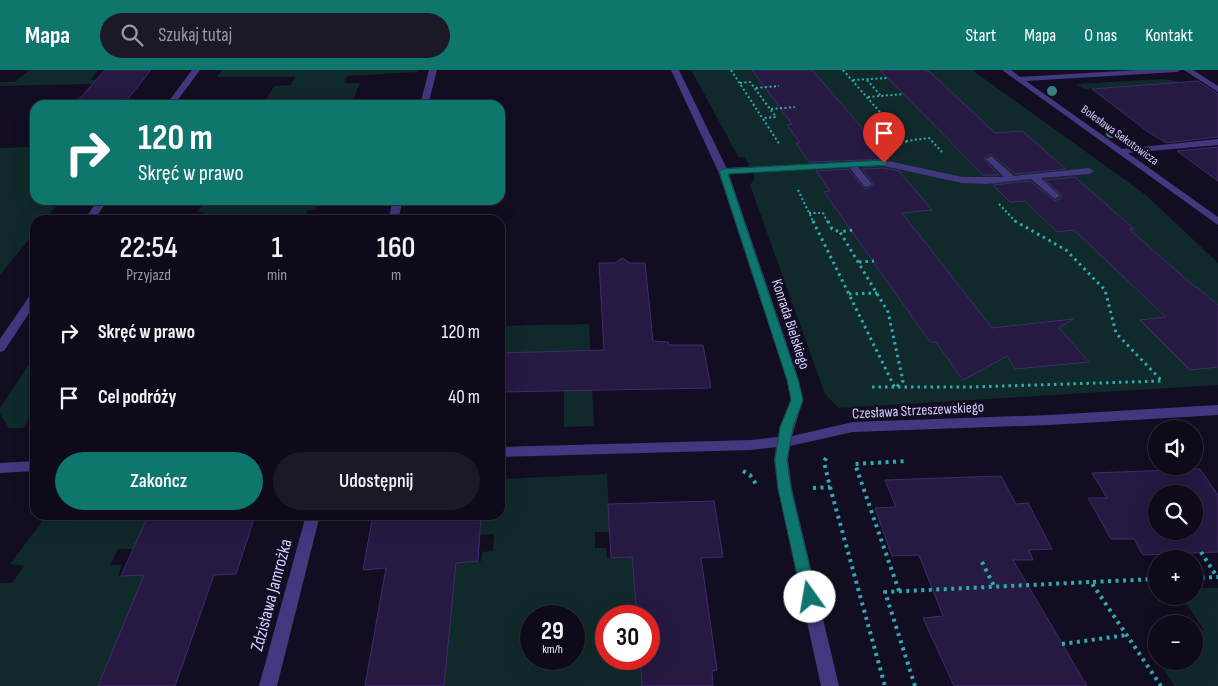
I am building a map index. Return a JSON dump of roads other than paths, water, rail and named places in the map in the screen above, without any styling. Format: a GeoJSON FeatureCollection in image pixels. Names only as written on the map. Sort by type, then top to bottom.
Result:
{"type":"FeatureCollection","features":[{"type":"Feature","properties":{"kind":"street"},"geometry":{"type":"LineString","coordinates":[[174,100],[196,70]]}},
{"type":"Feature","properties":{"kind":"street"},"geometry":{"type":"LineString","coordinates":[[425,100],[433,70]]}},
{"type":"Feature","properties":{"kind":"street","name":"Konrada Bielskiego"},"geometry":{"type":"LineString","coordinates":[[675,70],[723,171],[793,380],[797,400],[783,442],[781,460],[785,489],[830,686]]}},
{"type":"Feature","properties":{"kind":"street","name":"Bolesława Sekutowicza"},"geometry":{"type":"LineString","coordinates":[[1006,70],[1122,151],[1218,222]]}},
{"type":"Feature","properties":{"kind":"street"},"geometry":{"type":"LineString","coordinates":[[1043,70],[1054,77]]}},
{"type":"Feature","properties":{"kind":"street"},"geometry":{"type":"LineString","coordinates":[[1019,79],[1177,70]]}},
{"type":"Feature","properties":{"kind":"street"},"geometry":{"type":"LineString","coordinates":[[1188,70],[1218,90]]}},
{"type":"Feature","properties":{"kind":"street"},"geometry":{"type":"LineString","coordinates":[[1122,151],[1218,142]]}},
{"type":"Feature","properties":{"kind":"street"},"geometry":{"type":"LineString","coordinates":[[991,159],[1012,179]]}},
{"type":"Feature","properties":{"kind":"street"},"geometry":{"type":"LineString","coordinates":[[723,171],[884,163],[962,180],[987,181],[1089,171]]}},
{"type":"Feature","properties":{"kind":"street"},"geometry":{"type":"LineString","coordinates":[[851,164],[867,184]]}},
{"type":"Feature","properties":{"kind":"street"},"geometry":{"type":"LineString","coordinates":[[1033,176],[1055,196]]}},
{"type":"Feature","properties":{"kind":"street"},"geometry":{"type":"LineString","coordinates":[[0,348],[30,303]]}},
{"type":"Feature","properties":{"kind":"street","name":"Czesława Strzeszewskiego"},"geometry":{"type":"LineString","coordinates":[[505,452],[751,446],[783,442],[853,428],[1049,420],[1218,410]]}},
{"type":"Feature","properties":{"kind":"street"},"geometry":{"type":"LineString","coordinates":[[0,468],[30,466]]}},
{"type":"Feature","properties":{"kind":"street","name":"Zdzisława Jamrożka"},"geometry":{"type":"LineString","coordinates":[[268,686],[312,520]]}}]}
